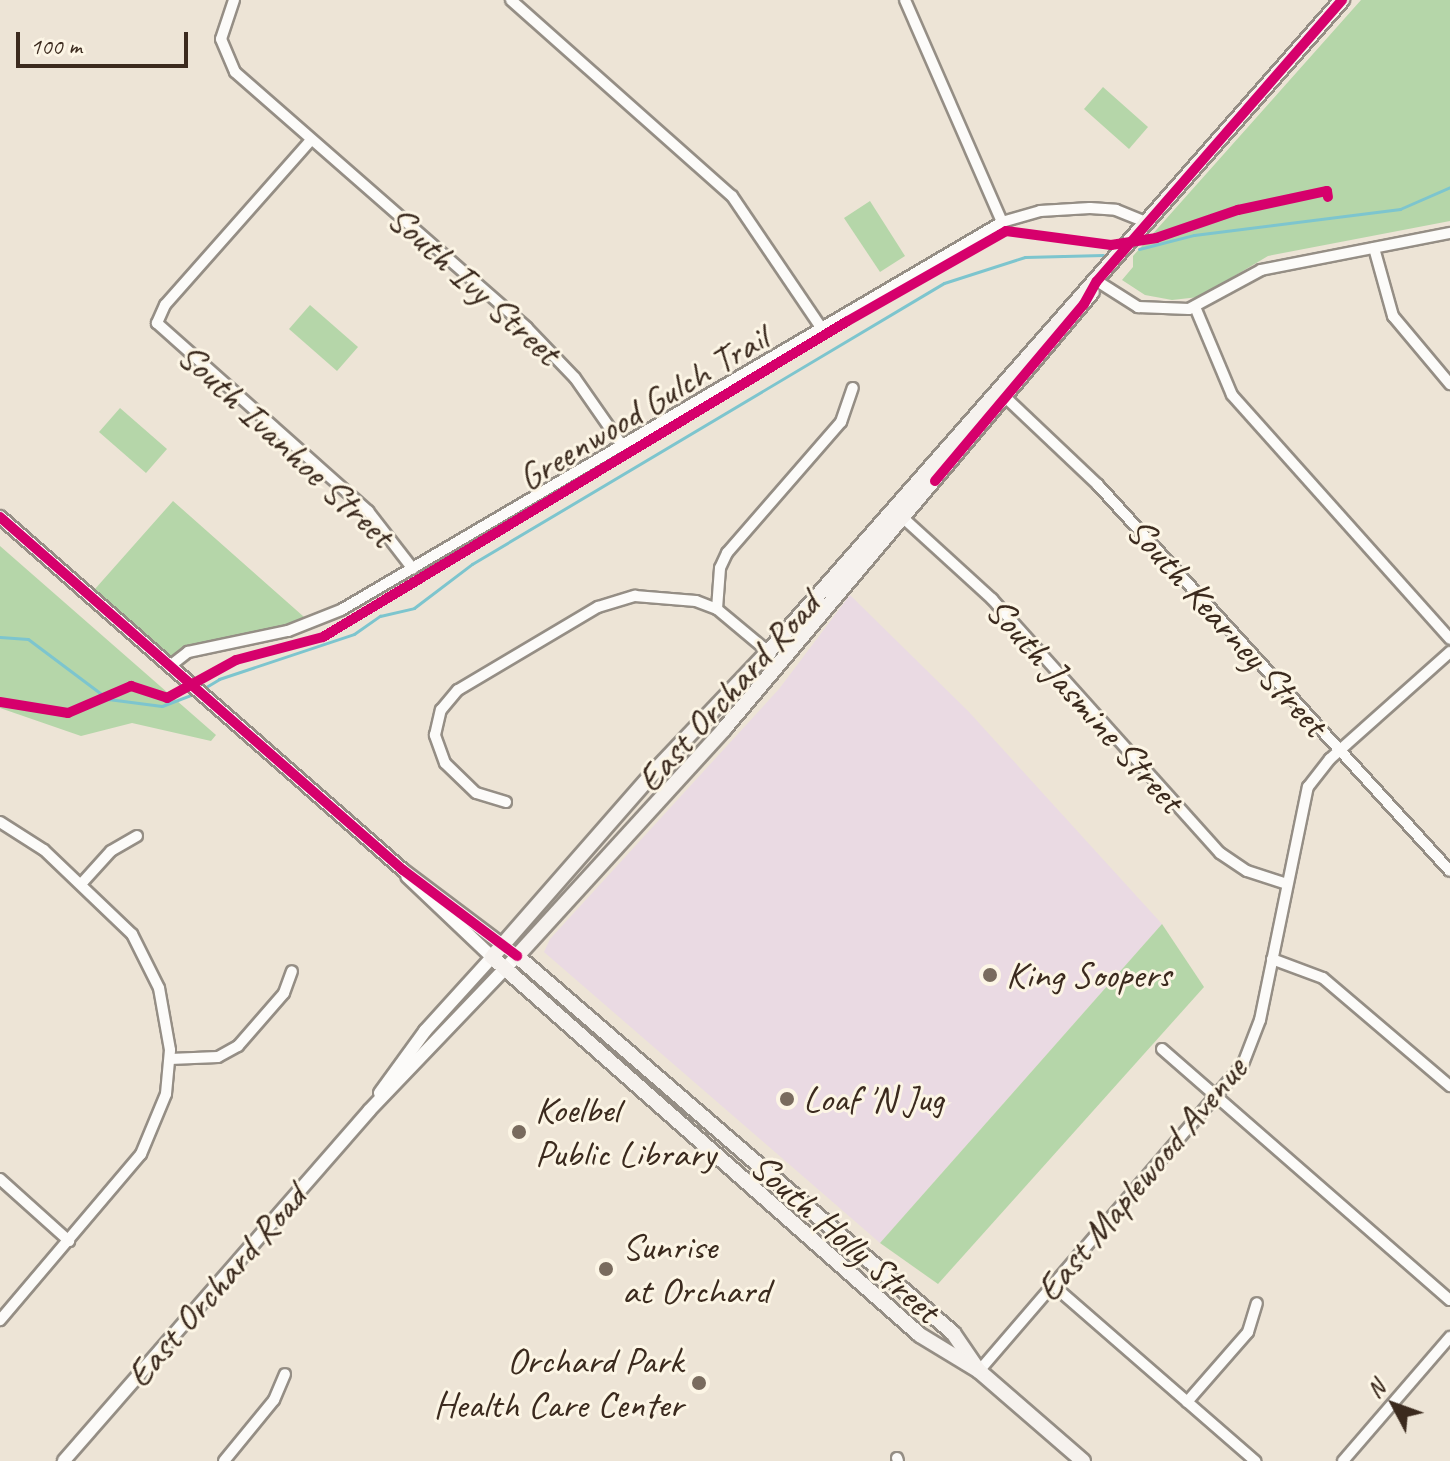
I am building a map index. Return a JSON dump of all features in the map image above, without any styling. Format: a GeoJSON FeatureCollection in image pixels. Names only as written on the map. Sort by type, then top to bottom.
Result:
{"type":"FeatureCollection","features":[{"type":"Feature","properties":{"kind":"main road","name":"East Orchard Road"},"geometry":{"type":"LineString","coordinates":[[517,956],[781,663],[898,513],[1000,392],[1342,0]]}},
{"type":"Feature","properties":{"kind":"main road","name":"East Orchard Road"},"geometry":{"type":"LineString","coordinates":[[492,957],[672,752],[898,513]]}},
{"type":"Feature","properties":{"kind":"main road","name":"South Holly Street"},"geometry":{"type":"LineString","coordinates":[[517,956],[953,1333],[979,1371]]}},
{"type":"Feature","properties":{"kind":"main road","name":"South Holly Street"},"geometry":{"type":"LineString","coordinates":[[492,957],[503,971],[920,1335],[979,1371],[1083,1461]]}},
{"type":"Feature","properties":{"kind":"street","name":"South Ivy Street"},"geometry":{"type":"LineString","coordinates":[[234,0],[221,31],[226,60],[311,140],[527,328],[575,378],[621,444]]}},
{"type":"Feature","properties":{"kind":"street"},"geometry":{"type":"LineString","coordinates":[[511,0],[732,196],[820,326]]}},
{"type":"Feature","properties":{"kind":"street"},"geometry":{"type":"LineString","coordinates":[[905,0],[1002,222]]}},
{"type":"Feature","properties":{"kind":"street","name":"South Ivanhoe Street"},"geometry":{"type":"LineString","coordinates":[[311,140],[165,305],[157,323],[368,511],[413,569]]}},
{"type":"Feature","properties":{"kind":"street"},"geometry":{"type":"LineString","coordinates":[[170,666],[188,652],[323,619],[1002,222],[1040,211],[1090,208],[1116,210],[1148,223]]}},
{"type":"Feature","properties":{"kind":"street"},"geometry":{"type":"LineString","coordinates":[[1097,281],[1138,307],[1169,312],[1195,307],[1261,270],[1450,233]]}},
{"type":"Feature","properties":{"kind":"street"},"geometry":{"type":"LineString","coordinates":[[1374,248],[1393,316],[1450,384]]}},
{"type":"Feature","properties":{"kind":"street"},"geometry":{"type":"LineString","coordinates":[[1195,307],[1232,395],[1450,639]]}},
{"type":"Feature","properties":{"kind":"street"},"geometry":{"type":"LineString","coordinates":[[717,609],[720,568],[727,553],[841,422],[853,388]]}},
{"type":"Feature","properties":{"kind":"street","name":"South Kearney Street"},"geometry":{"type":"LineString","coordinates":[[1000,392],[1098,485],[1450,871]]}},
{"type":"Feature","properties":{"kind":"street","name":"South Jasmine Street"},"geometry":{"type":"LineString","coordinates":[[898,513],[992,599],[1209,842],[1247,871],[1287,884]]}},
{"type":"Feature","properties":{"kind":"street","name":"South Holly Street"},"geometry":{"type":"LineString","coordinates":[[0,517],[403,870],[492,957]]}},
{"type":"Feature","properties":{"kind":"street"},"geometry":{"type":"LineString","coordinates":[[506,802],[476,793],[445,763],[436,741],[436,722],[451,696],[607,602],[650,595],[717,609],[781,663]]}},
{"type":"Feature","properties":{"kind":"street","name":"East Maplewood Avenue"},"geometry":{"type":"LineString","coordinates":[[979,1371],[1217,1097],[1251,1049],[1304,797],[1339,750],[1450,652]]}},
{"type":"Feature","properties":{"kind":"street"},"geometry":{"type":"LineString","coordinates":[[0,822],[82,883],[124,923],[151,967],[165,1008],[170,1059],[159,1118],[141,1154],[0,1320]]}},
{"type":"Feature","properties":{"kind":"street"},"geometry":{"type":"LineString","coordinates":[[82,883],[111,851],[137,836]]}},
{"type":"Feature","properties":{"kind":"street","name":"South Holly Street"},"geometry":{"type":"LineString","coordinates":[[403,870],[438,892],[517,956]]}},
{"type":"Feature","properties":{"kind":"street","name":"East Orchard Road"},"geometry":{"type":"LineString","coordinates":[[64,1461],[369,1111],[517,956]]}},
{"type":"Feature","properties":{"kind":"street","name":"East Orchard Road"},"geometry":{"type":"LineString","coordinates":[[369,1111],[425,1031],[492,957]]}},
{"type":"Feature","properties":{"kind":"street"},"geometry":{"type":"LineString","coordinates":[[1272,959],[1323,978],[1450,1086]]}},
{"type":"Feature","properties":{"kind":"street"},"geometry":{"type":"LineString","coordinates":[[170,1059],[204,1060],[238,1046],[284,993],[292,971]]}},
{"type":"Feature","properties":{"kind":"street"},"geometry":{"type":"LineString","coordinates":[[1162,1049],[1450,1300]]}},
{"type":"Feature","properties":{"kind":"street"},"geometry":{"type":"LineString","coordinates":[[0,1179],[69,1241]]}},
{"type":"Feature","properties":{"kind":"street"},"geometry":{"type":"LineString","coordinates":[[1054,1286],[1255,1461]]}},
{"type":"Feature","properties":{"kind":"street"},"geometry":{"type":"LineString","coordinates":[[1187,1402],[1248,1332],[1257,1303]]}},
{"type":"Feature","properties":{"kind":"street"},"geometry":{"type":"LineString","coordinates":[[1343,1461],[1450,1337]]}},
{"type":"Feature","properties":{"kind":"street"},"geometry":{"type":"LineString","coordinates":[[224,1461],[274,1400],[285,1374]]}},
{"type":"Feature","properties":{"kind":"shaded area"},"geometry":{"type":"Polygon","coordinates":[[[850,595],[969,712],[1162,924],[880,1243],[544,952],[550,939],[779,689],[850,595]]]}},
{"type":"Feature","properties":{"kind":"green space"},"geometry":{"type":"Polygon","coordinates":[[[1361,0],[1450,0],[1450,221],[1268,256],[1199,297],[1172,300],[1145,295],[1122,280],[1133,267],[1133,256],[1361,0]]]}},
{"type":"Feature","properties":{"kind":"green space"},"geometry":{"type":"Polygon","coordinates":[[[1103,87],[1148,127],[1129,149],[1084,109],[1103,87]]]}},
{"type":"Feature","properties":{"kind":"green space"},"geometry":{"type":"Polygon","coordinates":[[[870,201],[905,256],[880,272],[844,218],[870,201]]]}},
{"type":"Feature","properties":{"kind":"green space"},"geometry":{"type":"Polygon","coordinates":[[[310,305],[358,347],[337,371],[289,329],[310,305]]]}},
{"type":"Feature","properties":{"kind":"green space"},"geometry":{"type":"Polygon","coordinates":[[[120,408],[167,449],[146,473],[99,432],[120,408]]]}},
{"type":"Feature","properties":{"kind":"green space"},"geometry":{"type":"Polygon","coordinates":[[[173,501],[312,624],[196,650],[175,661],[95,589],[173,501]]]}},
{"type":"Feature","properties":{"kind":"green space"},"geometry":{"type":"Polygon","coordinates":[[[0,546],[216,735],[211,741],[132,723],[81,736],[0,708],[0,546]]]}},
{"type":"Feature","properties":{"kind":"green space"},"geometry":{"type":"Polygon","coordinates":[[[1162,924],[1204,987],[938,1284],[880,1243],[1162,924]]]}},
{"type":"Feature","properties":{"kind":"waterway"},"geometry":{"type":"LineString","coordinates":[[1139,249],[1194,235],[1400,209],[1450,187]]}},
{"type":"Feature","properties":{"kind":"waterway"},"geometry":{"type":"LineString","coordinates":[[201,690],[219,679],[354,634],[380,616],[414,608],[472,564],[944,283],[1025,257],[1103,255]]}},
{"type":"Feature","properties":{"kind":"waterway"},"geometry":{"type":"LineString","coordinates":[[0,637],[28,639],[108,699],[162,706],[194,694]]}},
{"type":"Feature","properties":{"kind":"cycle path"},"geometry":{"type":"LineString","coordinates":[[935,481],[1084,304],[1097,281],[1342,0]]}},
{"type":"Feature","properties":{"kind":"cycle path","name":"Greenwood Gulch Trail"},"geometry":{"type":"LineString","coordinates":[[0,702],[68,713],[131,686],[167,698],[236,660],[323,637],[846,322],[1006,231],[1111,245],[1156,238],[1238,210],[1327,191],[1328,197]]}},
{"type":"Feature","properties":{"kind":"cycle path"},"geometry":{"type":"LineString","coordinates":[[0,517],[403,870],[517,956]]}},
{"type":"Feature","properties":{"kind":"place","name":"King Soopers"},"geometry":{"type":"Point","coordinates":[990,975]}},
{"type":"Feature","properties":{"kind":"place","name":"Loaf 'N Jug"},"geometry":{"type":"Point","coordinates":[787,1099]}},
{"type":"Feature","properties":{"kind":"place","name":"Koelbel Public Library"},"geometry":{"type":"Point","coordinates":[519,1132]}},
{"type":"Feature","properties":{"kind":"place","name":"Sunrise at Orchard"},"geometry":{"type":"Point","coordinates":[606,1269]}},
{"type":"Feature","properties":{"kind":"place","name":"Orchard Park Health Care Center"},"geometry":{"type":"Point","coordinates":[699,1383]}}]}
